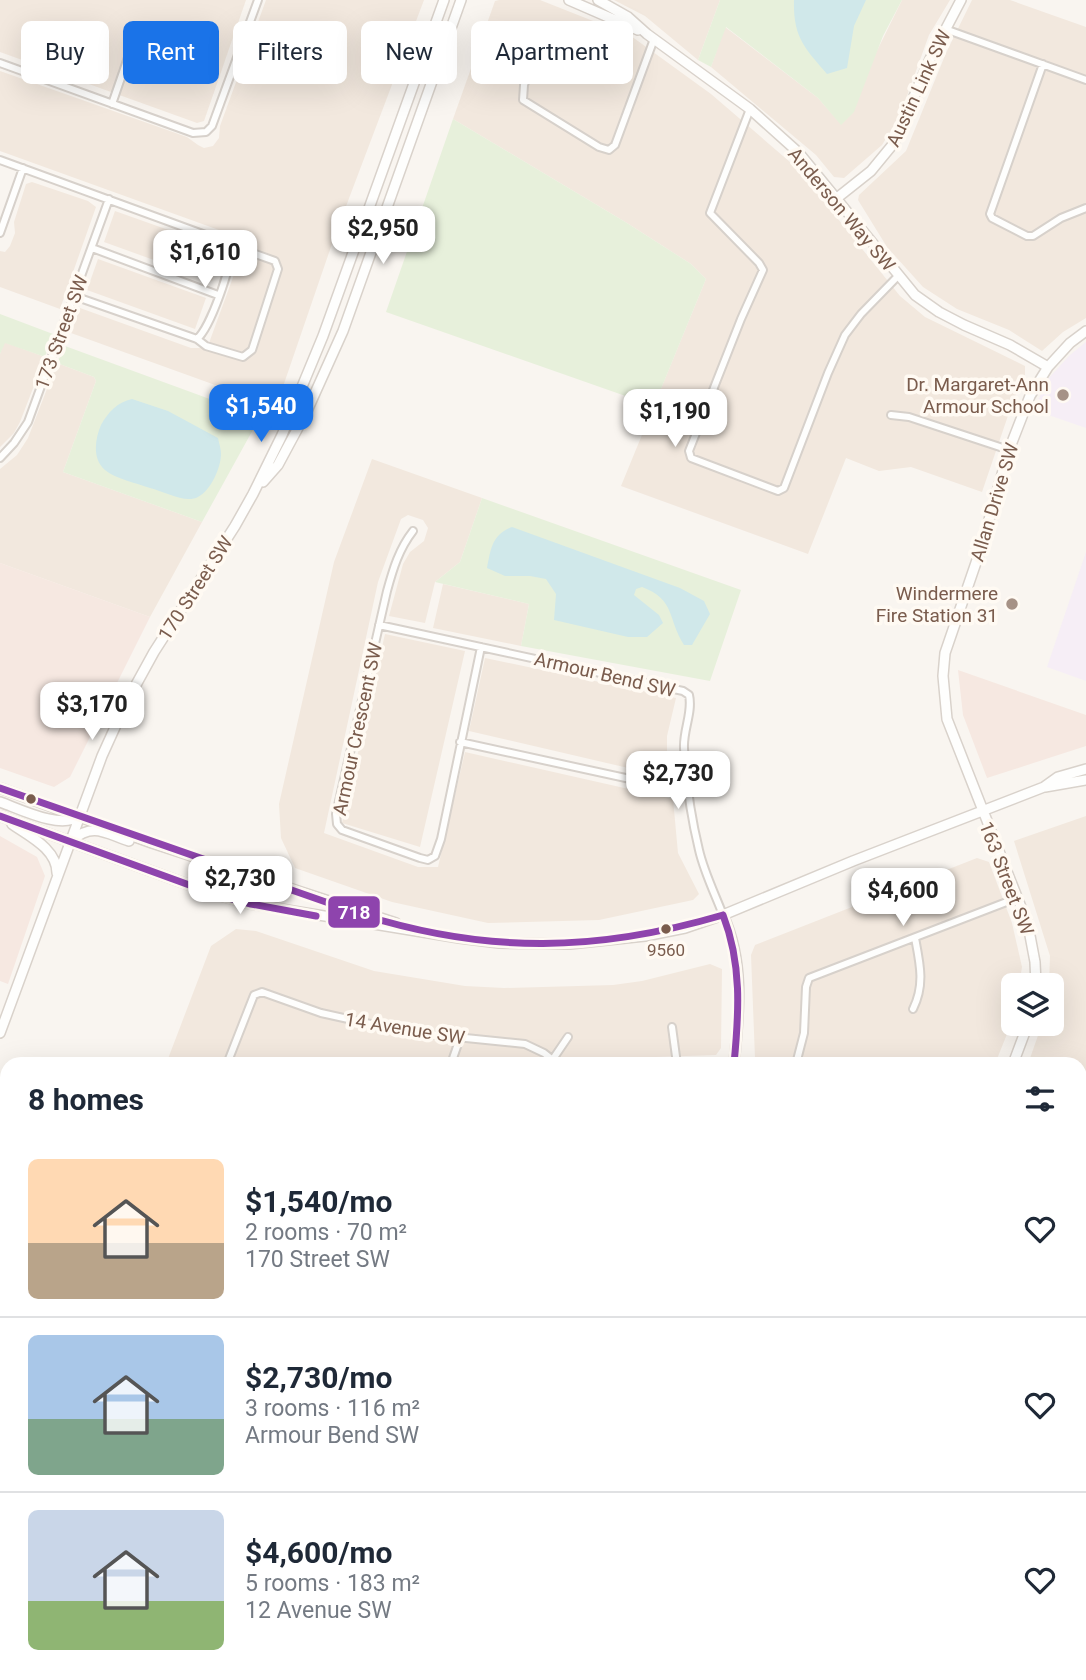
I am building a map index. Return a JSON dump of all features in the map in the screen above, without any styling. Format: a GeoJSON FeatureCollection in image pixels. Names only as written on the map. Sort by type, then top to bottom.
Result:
{"type":"FeatureCollection","features":[{"type":"Feature","properties":{"kind":"main road","name":"170 Street SW"},"geometry":{"type":"LineString","coordinates":[[0,1033],[79,816],[125,703],[253,494],[282,435],[323,337],[444,0]]}},
{"type":"Feature","properties":{"kind":"main road","name":"170 Street SW"},"geometry":{"type":"LineString","coordinates":[[253,494],[278,465],[307,411],[338,342],[461,0]]}},
{"type":"Feature","properties":{"kind":"main road","name":"Anderson Way SW"},"geometry":{"type":"LineString","coordinates":[[569,0],[650,36]]}},
{"type":"Feature","properties":{"kind":"main road","name":"Anderson Way SW"},"geometry":{"type":"LineString","coordinates":[[598,0],[628,17],[750,109],[799,153],[915,295],[964,326],[1010,345],[1048,367]]}},
{"type":"Feature","properties":{"kind":"main road","name":"Austin Link SW"},"geometry":{"type":"LineString","coordinates":[[837,198],[871,171],[894,143],[944,29],[961,0]]}},
{"type":"Feature","properties":{"kind":"main road","name":"Allan Drive SW"},"geometry":{"type":"LineString","coordinates":[[982,812],[947,719],[943,676],[945,653],[980,551],[1009,450],[1030,396],[1048,367],[1070,343],[1086,331]]}},
{"type":"Feature","properties":{"kind":"main road"},"geometry":{"type":"LineString","coordinates":[[1044,787],[1058,777],[1086,769]]}},
{"type":"Feature","properties":{"kind":"main road"},"geometry":{"type":"LineString","coordinates":[[1,816],[214,894],[251,904],[499,943],[570,944],[645,936],[685,928],[1044,787],[1086,780]]}},
{"type":"Feature","properties":{"kind":"main road"},"geometry":{"type":"LineString","coordinates":[[0,788],[243,874],[425,932]]}},
{"type":"Feature","properties":{"kind":"main road"},"geometry":{"type":"LineString","coordinates":[[0,802],[60,822],[74,820],[79,816]]}},
{"type":"Feature","properties":{"kind":"main road","name":"163 Street SW"},"geometry":{"type":"LineString","coordinates":[[982,812],[1031,936],[1035,973]]}},
{"type":"Feature","properties":{"kind":"main road"},"geometry":{"type":"LineString","coordinates":[[1,816],[42,845],[54,859],[57,867],[55,882]]}},
{"type":"Feature","properties":{"kind":"main road"},"geometry":{"type":"LineString","coordinates":[[70,842],[86,830],[94,829],[219,872],[243,874]]}},
{"type":"Feature","properties":{"kind":"main road"},"geometry":{"type":"LineString","coordinates":[[723,915],[730,929],[738,961],[734,1057]]}},
{"type":"Feature","properties":{"kind":"main road"},"geometry":{"type":"LineString","coordinates":[[1016,1057],[1024,1036]]}},
{"type":"Feature","properties":{"kind":"street"},"geometry":{"type":"LineString","coordinates":[[0,63],[193,133],[206,132],[212,126],[258,0]]}},
{"type":"Feature","properties":{"kind":"street"},"geometry":{"type":"LineString","coordinates":[[944,29],[1086,79]]}},
{"type":"Feature","properties":{"kind":"street"},"geometry":{"type":"LineString","coordinates":[[524,84],[523,100],[609,150],[618,140],[650,36]]}},
{"type":"Feature","properties":{"kind":"street"},"geometry":{"type":"LineString","coordinates":[[1043,64],[990,214],[992,218],[1027,236],[1033,236],[1061,218],[1086,208]]}},
{"type":"Feature","properties":{"kind":"street"},"geometry":{"type":"LineString","coordinates":[[112,104],[123,72]]}},
{"type":"Feature","properties":{"kind":"street"},"geometry":{"type":"LineString","coordinates":[[750,109],[710,213],[763,270],[741,318],[689,451],[691,458],[778,491],[784,488],[845,335],[861,314],[898,276]]}},
{"type":"Feature","properties":{"kind":"street"},"geometry":{"type":"LineString","coordinates":[[0,160],[222,241],[230,248],[230,262],[205,331],[197,339]]}},
{"type":"Feature","properties":{"kind":"street"},"geometry":{"type":"LineString","coordinates":[[0,233],[23,168]]}},
{"type":"Feature","properties":{"kind":"street","name":"173 Street SW"},"geometry":{"type":"LineString","coordinates":[[0,458],[19,437],[28,422],[109,199]]}},
{"type":"Feature","properties":{"kind":"street"},"geometry":{"type":"LineString","coordinates":[[74,296],[197,339],[206,346],[238,357],[248,355],[277,275],[278,265],[268,258],[236,247],[230,248]]}},
{"type":"Feature","properties":{"kind":"street"},"geometry":{"type":"LineString","coordinates":[[92,248],[218,295]]}},
{"type":"Feature","properties":{"kind":"street"},"geometry":{"type":"LineString","coordinates":[[891,415],[909,417],[1009,450]]}},
{"type":"Feature","properties":{"kind":"street","name":"Armour Crescent SW"},"geometry":{"type":"LineString","coordinates":[[413,531],[404,542],[397,558],[336,814],[337,824],[349,834],[420,858],[428,860],[435,856],[481,647]]}},
{"type":"Feature","properties":{"kind":"street","name":"Armour Bend SW"},"geometry":{"type":"LineString","coordinates":[[379,625],[683,691],[689,695],[691,704],[684,729],[684,746],[699,852],[723,915]]}},
{"type":"Feature","properties":{"kind":"street"},"geometry":{"type":"LineString","coordinates":[[460,742],[690,792]]}},
{"type":"Feature","properties":{"kind":"street"},"geometry":{"type":"LineString","coordinates":[[798,1057],[804,1033],[807,981],[813,975],[1017,898]]}},
{"type":"Feature","properties":{"kind":"street"},"geometry":{"type":"LineString","coordinates":[[913,1009],[922,982],[915,938]]}},
{"type":"Feature","properties":{"kind":"street","name":"14 Avenue SW"},"geometry":{"type":"LineString","coordinates":[[229,1057],[257,992],[357,1022],[407,1032],[525,1044],[548,1057]]}},
{"type":"Feature","properties":{"kind":"street"},"geometry":{"type":"LineString","coordinates":[[672,1027],[676,1057]]}},
{"type":"Feature","properties":{"kind":"street","name":"14 Avenue SW"},"geometry":{"type":"LineString","coordinates":[[557,1057],[568,1037]]}},
{"type":"Feature","properties":{"kind":"street"},"geometry":{"type":"LineString","coordinates":[[454,1057],[460,1038]]}},
{"type":"Feature","properties":{"kind":"shaded area"},"geometry":{"type":"Polygon","coordinates":[[[0,0],[246,0],[239,21],[233,21],[233,37],[219,78],[219,21],[123,21],[123,84],[217,84],[204,121],[197,123],[89,84],[109,84],[109,21],[21,21],[21,60],[0,52],[0,0]]]}},
{"type":"Feature","properties":{"kind":"shaded area"},"geometry":{"type":"Polygon","coordinates":[[[266,0],[424,0],[416,21],[361,21],[361,84],[392,84],[334,238],[276,407],[71,333],[80,308],[191,348],[199,348],[209,343],[243,250],[230,234],[0,151],[0,71],[21,78],[21,84],[37,84],[187,137],[204,148],[213,146],[219,138],[220,126],[235,84],[347,84],[347,21],[258,21],[266,0]]]}},
{"type":"Feature","properties":{"kind":"shaded area"},"geometry":{"type":"Polygon","coordinates":[[[540,0],[593,21],[488,21],[495,1],[540,0]]]}},
{"type":"Feature","properties":{"kind":"shaded area"},"geometry":{"type":"Polygon","coordinates":[[[614,0],[720,0],[698,60],[645,16],[614,0]]]}},
{"type":"Feature","properties":{"kind":"shaded area"},"geometry":{"type":"Polygon","coordinates":[[[902,0],[950,0],[929,35],[899,118],[882,145],[844,178],[834,177],[816,155],[711,67],[725,27],[818,98],[841,124],[902,0]]]}},
{"type":"Feature","properties":{"kind":"shaded area"},"geometry":{"type":"Polygon","coordinates":[[[972,0],[1010,0],[1086,27],[1086,318],[1063,332],[1042,351],[1009,330],[957,309],[923,287],[887,247],[858,200],[859,195],[906,151],[946,53],[972,0]]]}},
{"type":"Feature","properties":{"kind":"shaded area"},"geometry":{"type":"Polygon","coordinates":[[[633,37],[711,94],[797,168],[900,296],[925,317],[1025,366],[1025,376],[1013,401],[982,492],[911,467],[879,471],[846,458],[808,554],[621,486],[706,279],[691,264],[627,223],[453,119],[471,68],[471,84],[633,84],[633,37]]]}},
{"type":"Feature","properties":{"kind":"shaded area"},"geometry":{"type":"Polygon","coordinates":[[[32,182],[88,201],[96,207],[60,309],[0,287],[0,251],[5,252],[10,246],[15,233],[14,222],[26,184],[32,182]]]}},
{"type":"Feature","properties":{"kind":"shaded area"},"geometry":{"type":"Polygon","coordinates":[[[115,211],[222,249],[212,281],[104,242],[115,211]]]}},
{"type":"Feature","properties":{"kind":"shaded area"},"geometry":{"type":"Polygon","coordinates":[[[98,259],[206,298],[195,329],[87,290],[98,259]]]}},
{"type":"Feature","properties":{"kind":"shaded area"},"geometry":{"type":"Polygon","coordinates":[[[4,342],[45,357],[20,422],[14,433],[0,447],[0,354],[4,342]]]}},
{"type":"Feature","properties":{"kind":"shaded area","name":"Dr. Margaret-Ann Armour School"},"geometry":{"type":"Polygon","coordinates":[[[1086,342],[1086,428],[1034,410],[1047,380],[1086,342]]]}},
{"type":"Feature","properties":{"kind":"shaded area"},"geometry":{"type":"Polygon","coordinates":[[[57,363],[94,377],[96,381],[63,472],[202,522],[150,617],[0,563],[0,469],[17,455],[28,438],[57,363]]]}},
{"type":"Feature","properties":{"kind":"shaded area"},"geometry":{"type":"Polygon","coordinates":[[[372,459],[482,498],[460,562],[435,582],[425,623],[389,616],[403,564],[410,552],[424,541],[428,528],[423,520],[408,515],[401,519],[378,582],[324,833],[418,867],[438,867],[465,752],[673,799],[678,853],[699,894],[693,900],[599,920],[488,923],[392,902],[295,868],[281,838],[279,804],[334,562],[372,459]]]}},
{"type":"Feature","properties":{"kind":"shaded area"},"geometry":{"type":"Polygon","coordinates":[[[1086,552],[1086,681],[1047,667],[1086,552]]]}},
{"type":"Feature","properties":{"kind":"shaded area"},"geometry":{"type":"Polygon","coordinates":[[[0,563],[150,617],[70,777],[54,787],[0,768],[0,563]]]}},
{"type":"Feature","properties":{"kind":"shaded area"},"geometry":{"type":"Polygon","coordinates":[[[443,584],[529,604],[521,646],[433,628],[443,584]]]}},
{"type":"Feature","properties":{"kind":"shaded area"},"geometry":{"type":"Polygon","coordinates":[[[385,634],[465,651],[420,847],[342,823],[385,634]]]}},
{"type":"Feature","properties":{"kind":"shaded area"},"geometry":{"type":"Polygon","coordinates":[[[485,658],[676,698],[667,736],[667,777],[469,731],[485,658]]]}},
{"type":"Feature","properties":{"kind":"shaded area"},"geometry":{"type":"Polygon","coordinates":[[[958,670],[1086,715],[1086,746],[987,778],[963,715],[958,670]]]}},
{"type":"Feature","properties":{"kind":"shaded area"},"geometry":{"type":"Polygon","coordinates":[[[1086,816],[1086,1057],[1030,1057],[1038,1036],[1064,1036],[1064,973],[1049,973],[1050,956],[1014,841],[1086,816]]]}},
{"type":"Feature","properties":{"kind":"shaded area"},"geometry":{"type":"Polygon","coordinates":[[[0,836],[37,857],[45,876],[8,984],[0,981],[0,836]]]}},
{"type":"Feature","properties":{"kind":"shaded area"},"geometry":{"type":"Polygon","coordinates":[[[977,858],[989,862],[1012,923],[1022,967],[1021,973],[1001,973],[1001,1036],[1006,1036],[998,1057],[755,1057],[751,955],[755,945],[977,858]]]}},
{"type":"Feature","properties":{"kind":"shaded area"},"geometry":{"type":"Polygon","coordinates":[[[236,929],[256,931],[374,971],[465,986],[504,988],[613,985],[642,981],[710,964],[722,969],[721,1048],[716,1055],[656,1057],[169,1057],[211,946],[236,929]]]}},
{"type":"Feature","properties":{"kind":"green space"},"geometry":{"type":"Polygon","coordinates":[[[720,0],[902,0],[883,36],[854,112],[841,125],[818,98],[726,27],[711,67],[698,60],[720,0]]]}},
{"type":"Feature","properties":{"kind":"green space"},"geometry":{"type":"Polygon","coordinates":[[[453,119],[627,223],[691,264],[706,279],[654,406],[386,312],[453,119]]]}},
{"type":"Feature","properties":{"kind":"green space"},"geometry":{"type":"Polygon","coordinates":[[[0,314],[53,334],[45,357],[5,343],[0,354],[0,314]]]}},
{"type":"Feature","properties":{"kind":"green space"},"geometry":{"type":"Polygon","coordinates":[[[65,346],[248,413],[255,426],[202,522],[63,472],[96,381],[94,377],[57,363],[65,346]]]}},
{"type":"Feature","properties":{"kind":"green space"},"geometry":{"type":"Polygon","coordinates":[[[482,498],[741,590],[710,681],[521,646],[529,604],[435,582],[460,562],[482,498]]]}},
{"type":"Feature","properties":{"kind":"water"},"geometry":{"type":"Polygon","coordinates":[[[794,0],[866,0],[854,26],[847,68],[827,74],[812,56],[798,33],[794,0]]]}},
{"type":"Feature","properties":{"kind":"water"},"geometry":{"type":"Polygon","coordinates":[[[132,399],[168,411],[218,438],[221,454],[219,467],[203,494],[191,499],[176,497],[120,478],[101,465],[96,449],[101,425],[114,408],[132,399]]]}},
{"type":"Feature","properties":{"kind":"water"},"geometry":{"type":"Polygon","coordinates":[[[512,527],[680,588],[704,601],[710,614],[692,645],[684,645],[661,598],[642,587],[636,589],[634,595],[659,615],[663,623],[647,637],[628,637],[554,620],[556,594],[546,579],[505,576],[487,568],[496,538],[512,527]]]}},
{"type":"Feature","properties":{"kind":"transit line","name":"718"},"geometry":{"type":"LineString","coordinates":[[0,788],[363,915],[455,937],[543,944],[587,942],[677,927],[723,915]]}},
{"type":"Feature","properties":{"kind":"transit line","name":"718"},"geometry":{"type":"LineString","coordinates":[[0,816],[214,894],[316,916]]}},
{"type":"Feature","properties":{"kind":"transit line","name":"718"},"geometry":{"type":"LineString","coordinates":[[723,915],[733,952],[738,988],[735,1057]]}},
{"type":"Feature","properties":{"kind":"place","name":"Dr. Margaret-Ann Armour School"},"geometry":{"type":"Point","coordinates":[1063,395]}},
{"type":"Feature","properties":{"kind":"place","name":"Windermere Fire Station 31"},"geometry":{"type":"Point","coordinates":[1012,604]}},
{"type":"Feature","properties":{"kind":"place","name":"9560"},"geometry":{"type":"Point","coordinates":[666,929]}}]}
